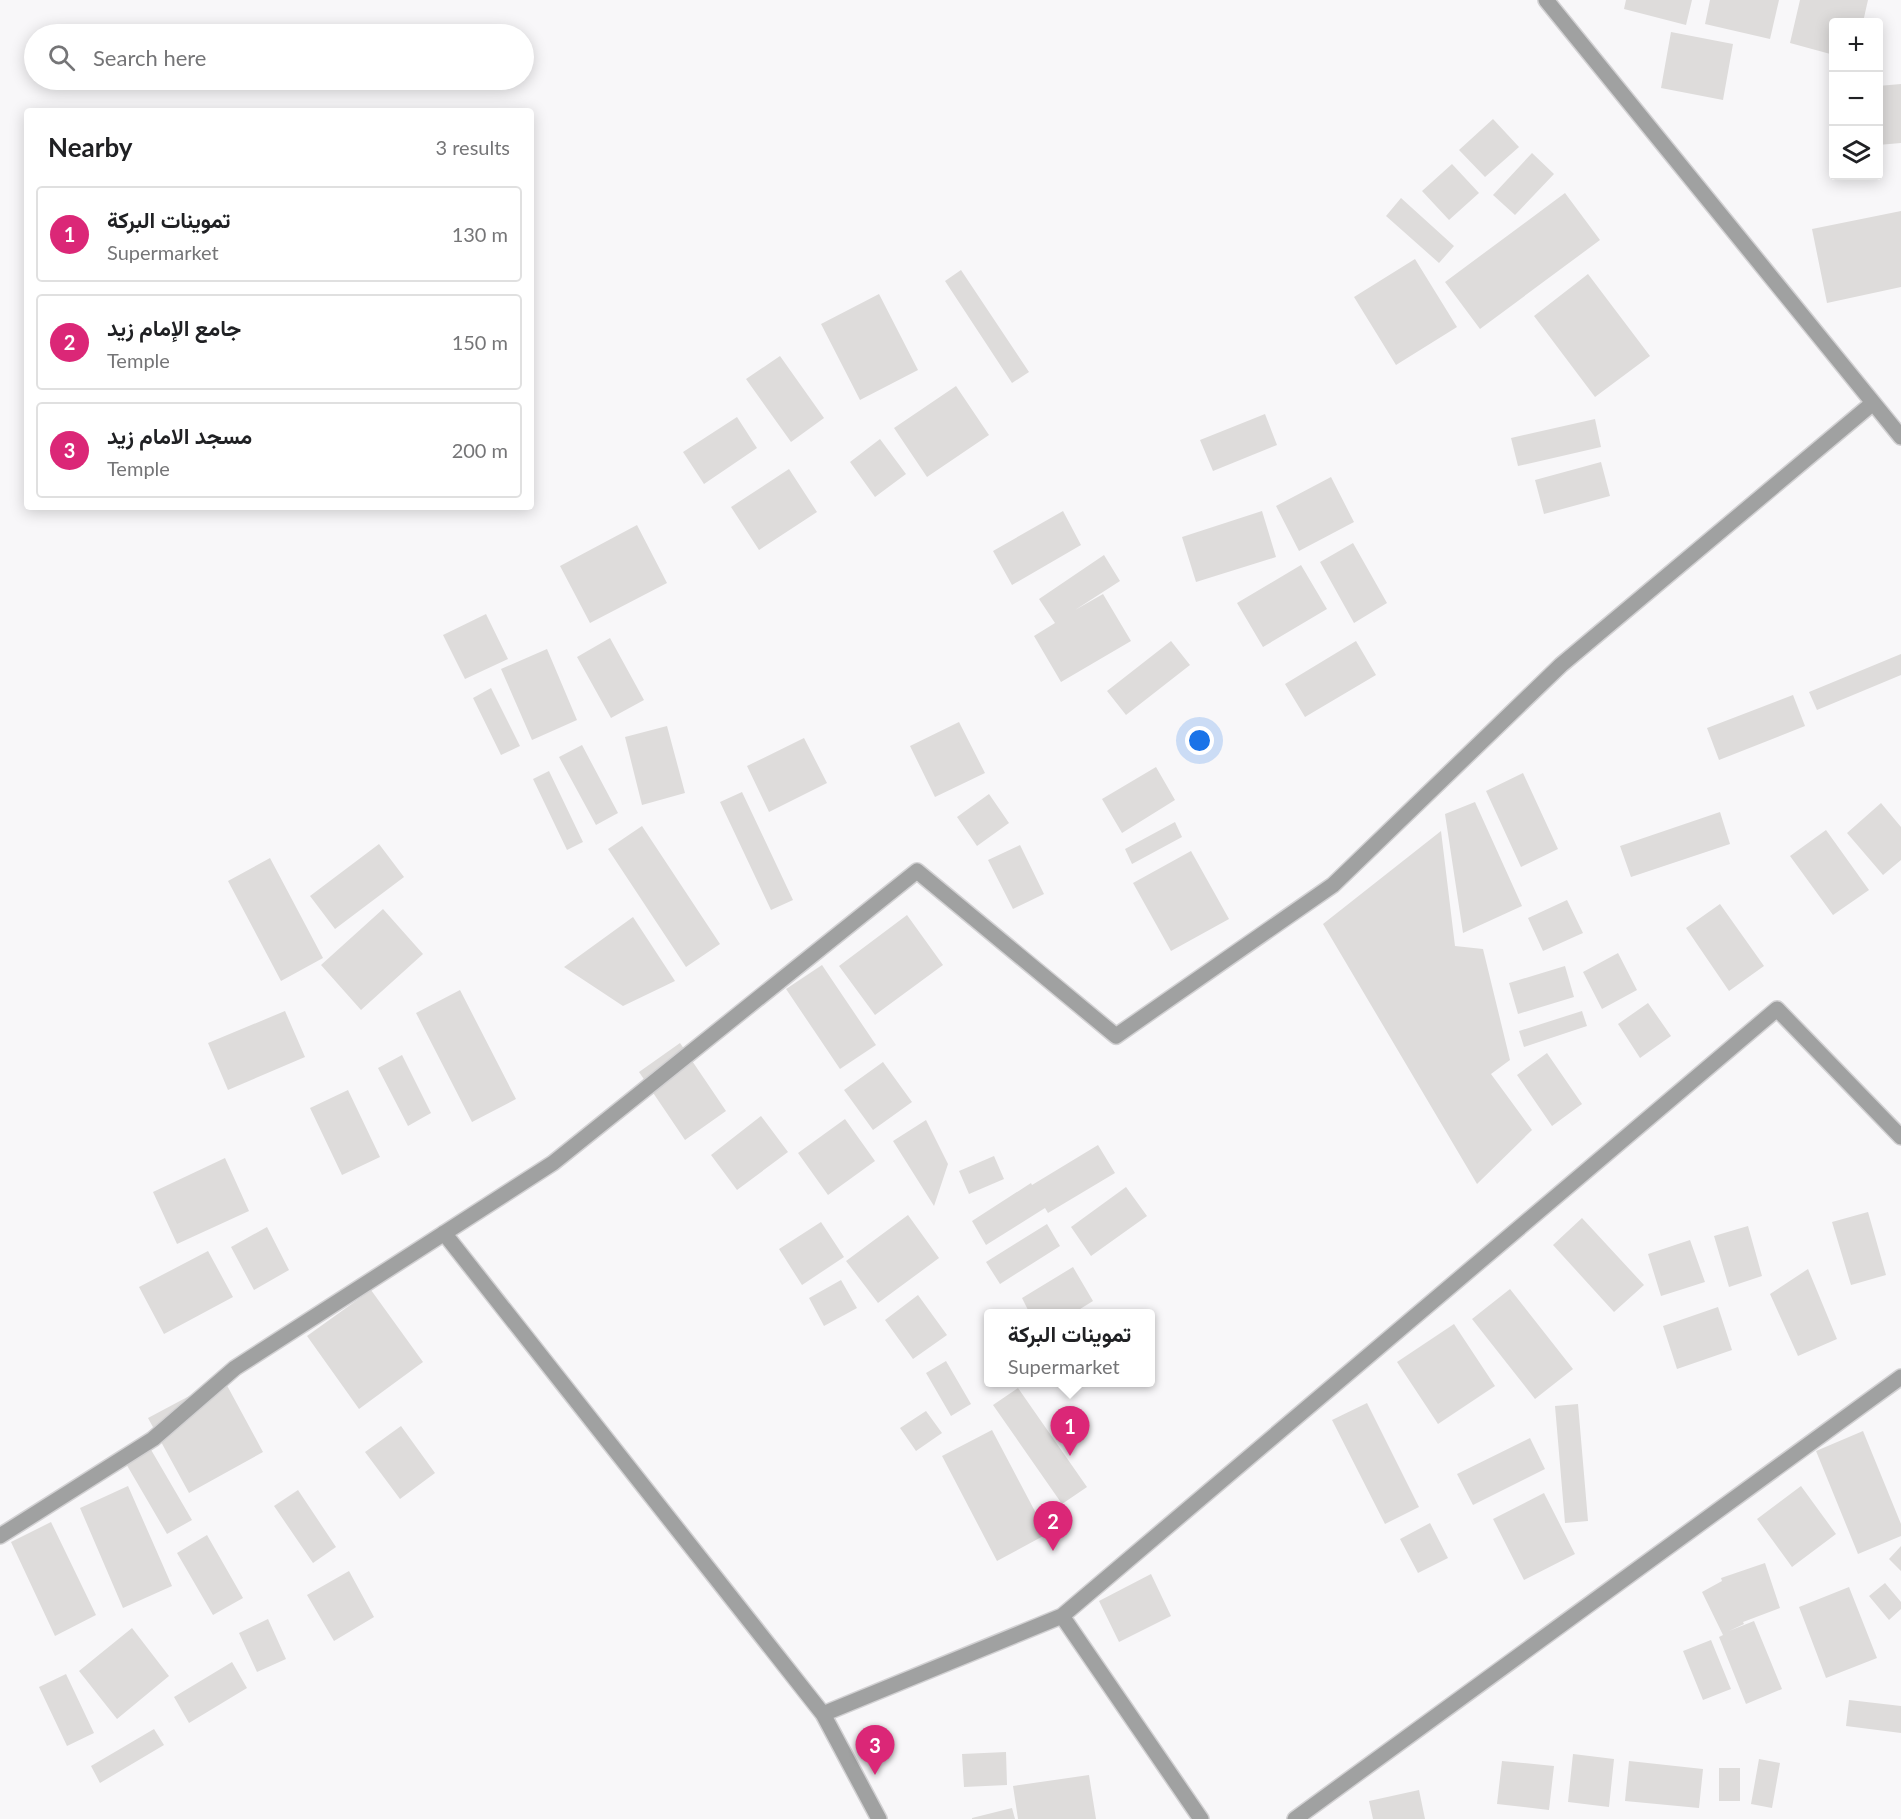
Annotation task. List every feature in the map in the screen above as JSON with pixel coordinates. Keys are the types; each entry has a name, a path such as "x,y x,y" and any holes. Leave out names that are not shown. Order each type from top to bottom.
{"street":[{"path":"1546,0 1901,437"},
{"path":"0,1536 153,1439 235,1368 553,1163 917,871 1116,1036 1333,885 1562,665 1873,403"},
{"path":"823,1714 1062,1616 1777,1009 1901,1137"},
{"path":"444,1233 823,1714 879,1819"},
{"path":"1295,1819 1901,1377"},
{"path":"1062,1616 1201,1819"}],"building":[{"path":"1626,0 1692,0 1686,25 1624,9"},
{"path":"1710,0 1779,0 1770,39 1705,24"},
{"path":"1800,0 1868,0 1864,18 1829,18 1829,54 1790,43"},
{"path":"1671,32 1733,44 1723,100 1661,88"},
{"path":"1901,84 1901,143 1883,145 1883,86"},
{"path":"1493,119 1519,147 1485,177 1459,150"},
{"path":"1532,153 1554,174 1515,215 1493,195"},
{"path":"1452,164 1479,193 1449,220 1422,191"},
{"path":"1565,193 1600,240 1480,329 1445,282"},
{"path":"1401,198 1454,246 1439,263 1386,216"},
{"path":"1901,211 1901,287 1827,303 1812,229"},
{"path":"1415,259 1457,327 1396,365 1354,297"},
{"path":"961,270 1029,372 1012,383 945,281"},
{"path":"1588,274 1650,356 1595,397 1534,316"},
{"path":"879,294 918,370 860,400 821,324"},
{"path":"780,356 824,418 791,442 746,379"},
{"path":"956,386 989,435 927,477 894,428"},
{"path":"1265,414 1277,445 1213,471 1200,440"},
{"path":"737,417 757,448 704,484 683,452"},
{"path":"1595,419 1601,447 1518,466 1511,438"},
{"path":"880,439 906,474 875,497 850,462"},
{"path":"1601,462 1610,496 1544,514 1535,480"},
{"path":"789,469 817,512 759,550 731,507"},
{"path":"1331,477 1354,522 1299,551 1276,506"},
{"path":"1063,511 1081,545 1012,585 993,551"},
{"path":"1262,511 1276,557 1196,582 1182,537"},
{"path":"637,525 667,583 590,623 560,566"},
{"path":"1353,543 1387,603 1354,623 1320,562"},
{"path":"1104,555 1120,581 1075,610 1103,594 1131,641 1061,682 1034,636 1055,623 1039,599"},
{"path":"1301,565 1327,609 1263,647 1237,603"},
{"path":"486,614 508,659 465,679 443,635"},
{"path":"610,638 644,700 611,718 577,657"},
{"path":"1171,641 1190,665 1126,715 1107,691"},
{"path":"1356,641 1376,675 1305,717 1285,684"},
{"path":"547,649 577,720 532,740 501,669"},
{"path":"1901,654 1901,675 1817,710 1809,692"},
{"path":"491,688 520,746 501,755 473,698"},
{"path":"1793,695 1805,726 1719,760 1707,728"},
{"path":"959,722 985,773 935,797 910,746"},
{"path":"667,726 685,793 642,805 625,737"},
{"path":"804,738 827,783 769,812 747,766"},
{"path":"582,745 618,813 596,825 559,757"},
{"path":"1156,767 1175,800 1122,833 1102,799"},
{"path":"549,771 583,842 567,850 533,779"},
{"path":"1523,773 1558,849 1521,867 1486,791"},
{"path":"742,792 793,900 771,910 720,802"},
{"path":"989,794 1009,823 977,846 957,817"},
{"path":"1475,802 1522,906 1463,933 1445,814"},
{"path":"1881,803 1901,827 1901,860 1883,875 1847,833"},
{"path":"1720,812 1730,844 1631,877 1620,846"},
{"path":"1175,822 1182,837 1132,864 1125,849"},
{"path":"642,826 720,944 686,967 608,849"},
{"path":"1826,830 1869,890 1833,915 1790,856"},
{"path":"1441,831 1455,946 1483,949 1510,1060 1491,1074 1532,1130 1477,1184 1323,924"},
{"path":"379,844 404,877 335,929 310,896"},
{"path":"1020,845 1044,894 1013,909 988,860"},
{"path":"1191,851 1229,919 1171,951 1133,883"},
{"path":"270,858 323,958 281,981 228,881"},
{"path":"1567,900 1583,933 1543,951 1528,918"},
{"path":"1720,904 1764,966 1729,991 1686,928"},
{"path":"383,909 423,954 361,1010 321,965"},
{"path":"907,915 943,965 875,1015 839,966"},
{"path":"633,917 675,981 623,1006 564,967"},
{"path":"1618,953 1637,990 1602,1009 1583,972"},
{"path":"822,965 876,1045 840,1069 786,989"},
{"path":"1565,966 1574,997 1518,1014 1509,983"},
{"path":"460,990 516,1099 472,1122 416,1013"},
{"path":"1648,1003 1671,1036 1640,1058 1618,1024"},
{"path":"285,1011 305,1057 228,1090 208,1043"},
{"path":"1582,1011 1587,1026 1524,1047 1519,1031"},
{"path":"680,1043 726,1111 685,1140 639,1072"},
{"path":"1547,1053 1582,1104 1552,1126 1517,1075"},
{"path":"402,1055 431,1113 408,1126 378,1068"},
{"path":"883,1062 912,1102 873,1130 844,1090"},
{"path":"348,1090 380,1157 342,1175 310,1108"},
{"path":"761,1116 788,1152 737,1190 711,1155"},
{"path":"845,1119 875,1161 828,1195 798,1153"},
{"path":"926,1120 948,1164 934,1206 893,1141"},
{"path":"1098,1145 1115,1173 1048,1213 1045,1208 986,1245 972,1221 1031,1183 1032,1185"},
{"path":"994,1156 1004,1179 969,1194 959,1171"},
{"path":"225,1158 249,1211 177,1244 153,1192"},
{"path":"1126,1187 1147,1216 1091,1256 1071,1227"},
{"path":"1868,1212 1886,1275 1851,1285 1832,1222"},
{"path":"908,1215 939,1258 878,1303 846,1261"},
{"path":"1582,1218 1644,1285 1614,1312 1553,1245"},
{"path":"821,1222 844,1257 802,1285 779,1249"},
{"path":"1047,1224 1060,1246 1000,1284 986,1262"},
{"path":"1748,1226 1762,1276 1729,1287 1714,1236"},
{"path":"267,1227 289,1270 254,1290 231,1247"},
{"path":"1690,1240 1705,1282 1661,1296 1648,1254"},
{"path":"208,1251 233,1297 164,1334 139,1287"},
{"path":"1073,1267 1093,1301 1080,1309 1028,1309 1022,1298"},
{"path":"1808,1269 1837,1339 1798,1356 1770,1294"},
{"path":"841,1280 857,1308 824,1326 809,1298"},
{"path":"1510,1289 1573,1369 1535,1399 1472,1319"},
{"path":"371,1290 423,1362 359,1409 307,1336"},
{"path":"918,1295 947,1335 913,1359 885,1320"},
{"path":"1718,1307 1732,1350 1677,1369 1663,1326"},
{"path":"1454,1324 1495,1386 1438,1424 1397,1362"},
{"path":"946,1361 971,1404 951,1416 926,1373"},
{"path":"223,1378 263,1452 189,1493 148,1418"},
{"path":"1018,1388 1087,1487 1062,1504 993,1405"},
{"path":"1367,1403 1419,1507 1385,1524 1332,1420"},
{"path":"1578,1404 1588,1521 1565,1523 1555,1406"},
{"path":"926,1411 942,1433 916,1451 900,1428"},
{"path":"401,1426 435,1473 400,1499 365,1452"},
{"path":"992,1430 1047,1534 997,1561 942,1456"},
{"path":"1863,1431 1901,1524 1901,1536 1858,1554 1816,1451"},
{"path":"1530,1438 1545,1469 1473,1505 1457,1474"},
{"path":"150,1448 192,1520 167,1534 125,1462"},
{"path":"128,1486 172,1586 123,1608 80,1508"},
{"path":"1801,1486 1836,1534 1792,1567 1757,1519"},
{"path":"298,1490 336,1547 313,1563 274,1506"},
{"path":"1544,1493 1575,1554 1524,1580 1493,1519"},
{"path":"51,1522 96,1615 55,1636 11,1542"},
{"path":"1430,1523 1448,1558 1418,1573 1400,1539"},
{"path":"207,1535 243,1598 213,1615 177,1553"},
{"path":"1901,1546 1901,1571 1889,1559"},
{"path":"1765,1563 1780,1608 1743,1622 1744,1624 1729,1631 1754,1621 1782,1689 1746,1704 1719,1637 1723,1635 1702,1592 1722,1581 1721,1578"},
{"path":"349,1571 374,1617 334,1641 307,1595"},
{"path":"1151,1574 1171,1616 1119,1642 1099,1601"},
{"path":"1885,1583 1901,1602 1901,1609 1889,1620 1869,1596"},
{"path":"1849,1587 1877,1658 1826,1678 1799,1607"},
{"path":"268,1619 286,1659 257,1672 239,1633"},
{"path":"132,1628 169,1676 117,1719 79,1671"},
{"path":"1711,1640 1731,1689 1703,1700 1683,1651"},
{"path":"232,1662 247,1688 189,1723 174,1697"},
{"path":"66,1674 94,1733 67,1746 39,1687"},
{"path":"1849,1700 1901,1706 1901,1733 1846,1726"},
{"path":"154,1729 164,1745 100,1783 91,1766"},
{"path":"1006,1752 1007,1785 964,1787 962,1754"},
{"path":"1573,1754 1614,1759 1609,1807 1568,1802"},
{"path":"1759,1759 1780,1763 1772,1808 1751,1804"},
{"path":"1502,1761 1554,1766 1549,1810 1497,1804"},
{"path":"1629,1761 1703,1769 1699,1808 1625,1801"},
{"path":"1719,1768 1740,1768 1740,1801 1719,1801"},
{"path":"1089,1775 1096,1819 1018,1819 1013,1786"},
{"path":"1419,1790 1425,1819 1373,1819 1369,1801"},
{"path":"1012,1808 1015,1819 972,1819 972,1818"}],"place":[{"name":"تموينات البركة","path":"1070,1456"},
{"name":"جامع الإمام زيد","path":"1053,1551"},
{"name":"مسجد الامام زيد","path":"875,1775"}]}
